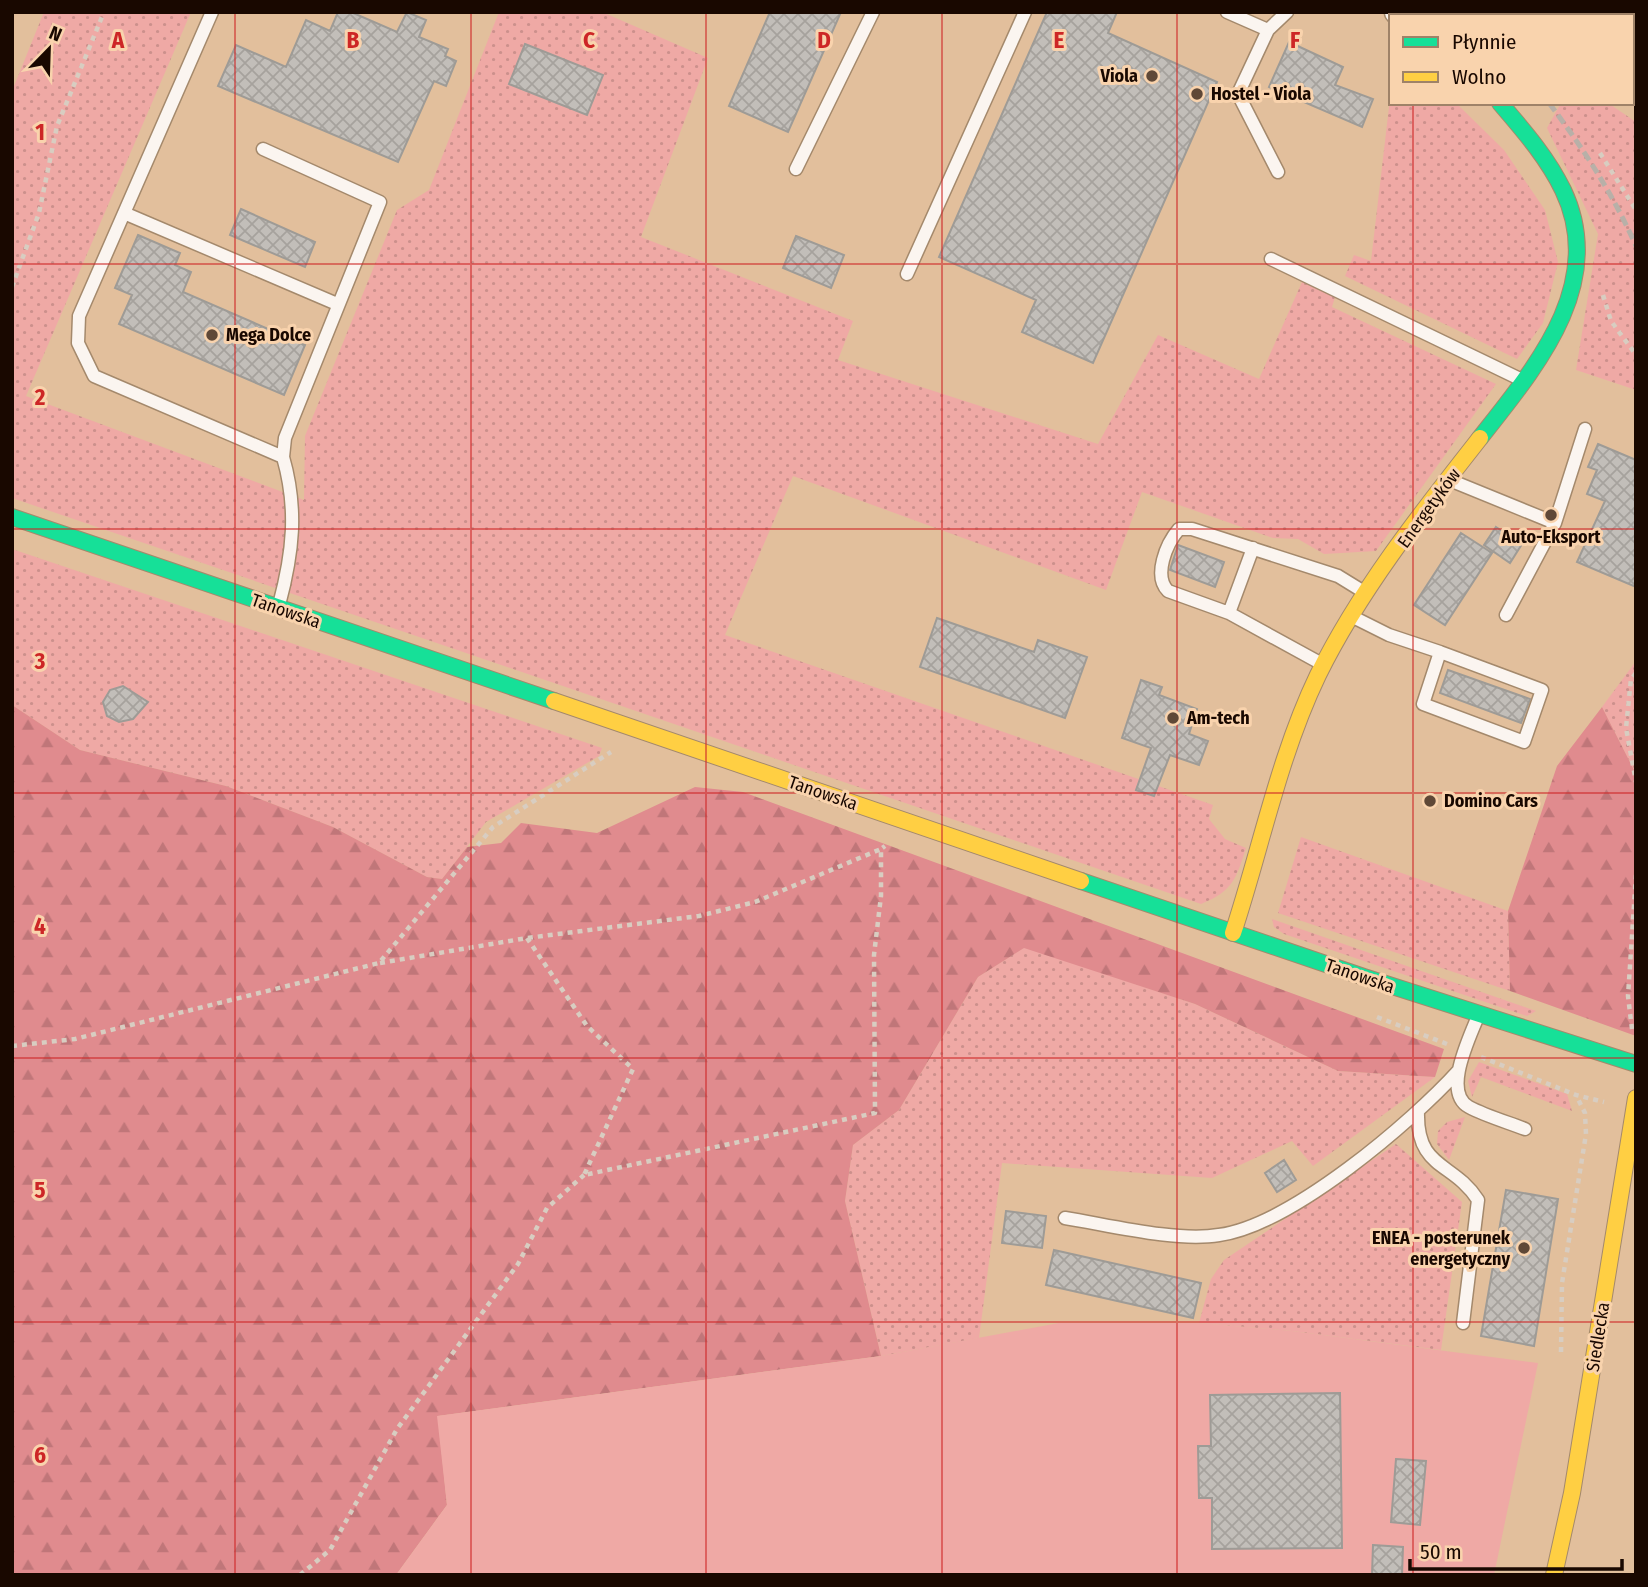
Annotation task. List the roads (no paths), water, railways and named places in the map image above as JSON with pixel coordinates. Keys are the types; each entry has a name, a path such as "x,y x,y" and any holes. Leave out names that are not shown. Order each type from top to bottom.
{"main road":[{"name":"Energetyków","path":"1233,933 1287,755 1323,665 1367,594 1522,381 1555,332 1566,308 1574,282 1577,255 1568,200 1543,153 1502,105"},
{"name":"Tanowska","path":"12,517 1233,933 1478,1015 1636,1064"},
{"name":"Siedlecka","path":"1555,1575 1574,1482 1636,1098"}],"lane":[{"path":"212,12 79,316 78,343 94,376 284,457"},
{"path":"796,169 873,12"},
{"path":"907,274 1025,12"},
{"path":"1227,12 1268,30"},
{"path":"1278,172 1238,93 1268,30 1287,12"},
{"path":"263,149 380,202 285,438 284,457 291,485 295,522 292,551 278,609"},
{"path":"124,213 337,304"},
{"path":"1271,259 1522,381"},
{"path":"1506,615 1555,523 1585,429"},
{"path":"1449,480 1555,523"},
{"path":"1323,665 1229,613 1168,591 1161,584 1159,574 1172,536 1179,529 1192,529 1338,576 1367,594"},
{"path":"1229,613 1252,548"},
{"path":"1352,616 1389,635 1440,652 1542,690 1524,742 1423,704 1440,652"},
{"path":"1478,1015 1460,1070 1458,1094 1466,1106 1525,1129"},
{"path":"1065,1218 1196,1237 1221,1235 1250,1226 1302,1199 1418,1111 1460,1070"},
{"path":"1418,1111 1417,1133 1428,1155 1478,1200 1463,1324"}],"railway":[{"path":"1550,105 1597,172 1636,246"}],"place":[{"name":"Viola","path":"1152,76"},
{"name":"Hostel - Viola","path":"1197,94"},
{"name":"Mega Dolce","path":"212,335"},
{"name":"Auto-Eksport","path":"1551,515"},
{"name":"Am-tech","path":"1173,718"},
{"name":"Domino Cars","path":"1430,801"},
{"name":"ENEA - posterunek energetyczny","path":"1524,1248"}]}
